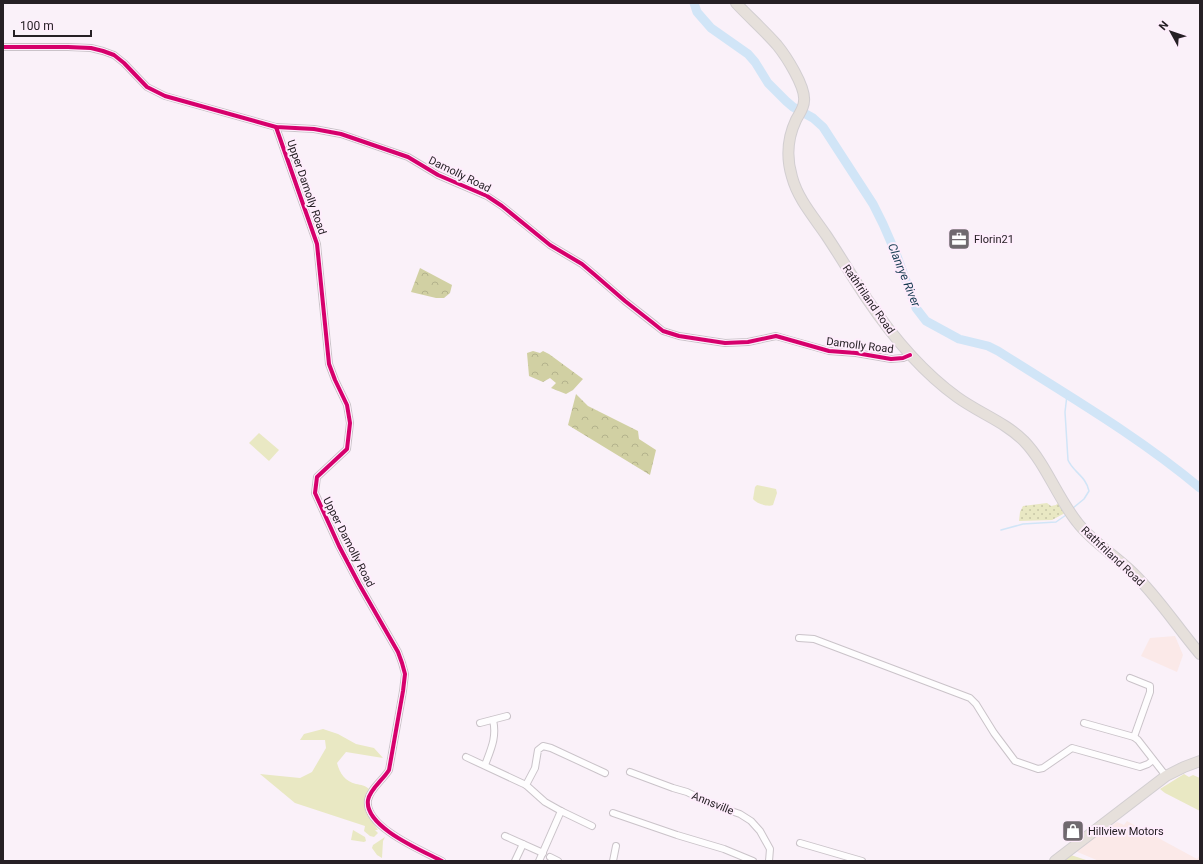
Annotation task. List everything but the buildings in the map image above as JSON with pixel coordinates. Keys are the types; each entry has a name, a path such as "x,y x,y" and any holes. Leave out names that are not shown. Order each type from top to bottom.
{"main road":[{"name":"Rathfriland Road","path":"736,3 778,46 797,76 803,92 804,104 795,121 789,139 788,152 789,165 797,194 828,238 867,300 910,355 930,375 960,399 1015,432 1032,450 1076,522 1133,573 1200,654"},
{"path":"1055,861 1166,776 1200,761"}],"street":[{"name":"Damolly Road","path":"3,47 25,46 91,48 103,51 114,55 124,63 147,87 165,96 276,127 314,129 341,134 408,158 438,175 486,196 502,206 550,245 582,264 653,324 669,333 690,338 726,342 748,342 776,336 829,351 856,353 892,359 903,358 910,355"},
{"name":"Upper Damolly Road","path":"276,127 317,244 329,364 347,405 350,423 347,449 317,477 315,493 339,546 398,652 404,674 403,691 389,770 384,778 375,786 368,800 370,812 386,831 442,861"},
{"path":"799,638 814,639 970,698 976,704 994,733 1015,761 1038,769 1044,768 1072,748 1140,767 1153,760"},
{"path":"1130,678 1150,686 1150,692 1134,737"},
{"path":"480,723 507,716"},
{"path":"485,765 494,739 495,730 493,720"},
{"path":"1084,723 1134,737 1166,776"},
{"path":"526,785 535,768 538,750 543,746 551,748 605,773"},
{"path":"466,757 526,785 545,802 561,812 592,826"},
{"name":"Annsville","path":"633,782 633,773 687,792 711,804 740,814 751,821 760,831 770,849 768,861"},
{"path":"539,861 561,812"},
{"path":"613,813 724,849 753,861"},
{"path":"505,836 543,853"},
{"path":"800,843 862,861"},
{"path":"515,861 523,844"},
{"path":"613,861 616,846"},
{"path":"550,857 558,861"}],"shaded area":[{"path":"1175,636 1183,655 1177,672 1141,656 1150,638"},
{"path":"1127,821 1197,859 1200,855 1200,861 1099,861 1075,851 1117,822 1124,825"}],"green space":[{"path":"420,268 452,285 450,293 444,298 436,298 411,292"},
{"path":"533,351 540,353 543,351 549,354 583,379 573,390 566,394 551,388 556,383 550,378 543,382 529,376 527,353"},
{"path":"576,394 588,406 638,431 639,439 656,450 650,475 568,425"},
{"path":"259,433 279,450 269,461 249,443"},
{"path":"757,485 776,489 777,493 773,505 763,505 753,499 755,487"},
{"path":"1047,503 1051,506 1058,503 1065,513 1052,520 1019,521 1020,512 1023,506"},
{"path":"323,729 338,734 356,744 374,748 383,758 346,752 337,763 341,774 346,779 352,783 369,789 366,803 367,813 378,830 375,830 378,833 374,837 370,836 364,831 365,826 295,803 260,774 300,778 312,772 326,748 325,740 300,740 304,734"},
{"path":"1184,774 1189,777 1193,775 1200,778 1200,811 1160,789"},
{"path":"353,830 365,837 366,841 351,840"},
{"path":"385,837 383,841 382,858 377,855 372,848 373,845"},
{"path":"1071,855 1089,861 1063,861"}],"waterway":[{"name":"Clanrye River","path":"694,3 697,12 711,28 748,54 755,62 768,83 786,101 793,107 813,118 823,127 873,204 897,256 916,308 926,321 959,339 988,346 998,351 1127,433 1200,488"},
{"path":"1067,395 1065,412 1068,460 1085,482 1089,491 1084,499 1073,508"},
{"path":"1001,530 1023,524 1056,522 1066,515"}],"cycle path":[{"path":"3,47 68,47 91,48 103,51 114,55 124,63 147,87 165,96 276,127 314,129 341,134 408,157 438,175 487,196 502,206 550,245 582,264 663,331 679,336 725,343 748,342 776,336 829,351 856,353 891,359 903,358 910,355"},
{"path":"276,127 317,244 329,364 347,405 350,423 347,449 317,477 315,493 339,546 398,652 405,674 389,770 369,796 369,810 375,820 396,837 442,861"}],"place":[{"name":"Florin21","path":"959,239"},
{"name":"Hillview Motors","path":"1073,831"}]}
